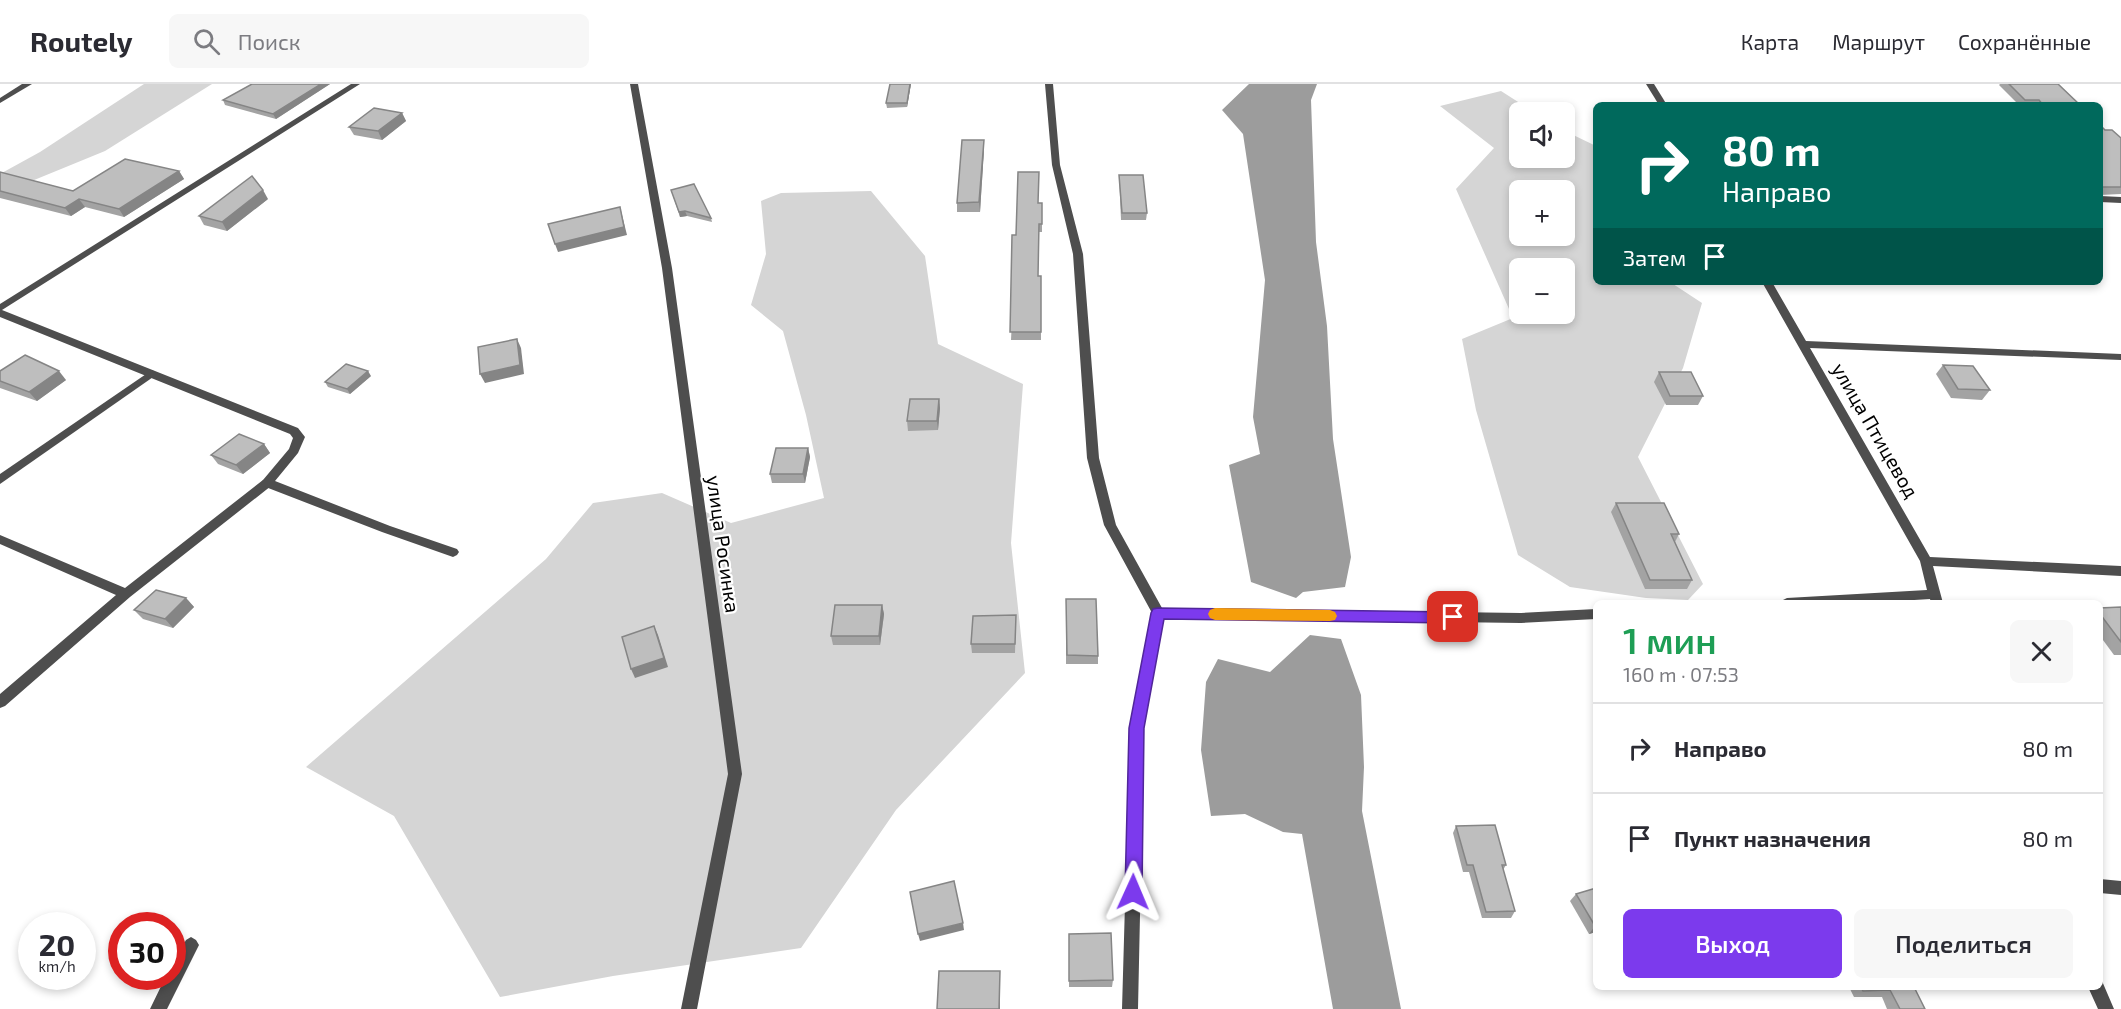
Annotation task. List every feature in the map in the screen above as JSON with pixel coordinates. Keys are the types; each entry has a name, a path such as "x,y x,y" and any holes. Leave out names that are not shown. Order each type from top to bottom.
{"street":[{"path":"0,101 28,84"},
{"path":"0,308 356,84"},
{"name":"улица Росинка","path":"634,84 667,268 735,774 689,1009"},
{"path":"1049,84 1056,165 1078,254 1094,458 1110,525 1158,613 1137,728 1130,1009"},
{"path":"1650,84 1661,102"},
{"path":"2103,199 2121,200"},
{"name":"улица Птицевод","path":"1769,285 1926,561 1936,599"},
{"path":"0,313 294,431 299,437 294,450 267,483 126,594 0,702"},
{"path":"1803,344 2121,357"},
{"path":"0,480 152,373"},
{"path":"267,483 453,552"},
{"path":"0,539 126,594"},
{"path":"1926,561 2121,571"},
{"path":"1899,600 1936,599"},
{"path":"1158,613 1521,618 1593,614"},
{"path":"2103,886 2121,888"},
{"path":"158,1009 191,945"},
{"path":"2097,990 2106,1009"}],"shaded area":[{"path":"144,84 212,84 105,151 0,194 0,174 40,152"},
{"path":"1249,84 1317,84 1311,100 1316,242 1327,326 1333,439 1351,557 1345,587 1303,592 1296,598 1251,582 1229,465 1260,454 1253,417 1265,280 1243,134 1222,110"},
{"path":"1501,91 1518,102 1509,102 1509,168 1575,168 1575,136 1593,145 1593,285 1675,285 1702,303 1683,368 1638,457 1703,584 1688,600 1646,598 1570,587 1518,555 1476,410 1462,339 1509,320 1509,324 1575,324 1575,258 1509,258 1509,309 1456,189 1494,148 1440,106"},
{"path":"871,191 925,256 938,344 1023,384 1011,543 1025,673 896,810 801,948 613,976 500,997 394,816 306,767 546,559 593,503 662,493 731,523 824,498 806,415 783,331 751,305 766,254 761,201 781,193"},
{"path":"1310,635 1341,639 1361,695 1364,767 1362,811 1401,1009 1333,1009 1302,834 1283,832 1245,814 1211,816 1201,750 1206,682 1218,659 1270,672"}],"building":[{"path":"252,84 321,84 273,114 223,100"},
{"path":"890,84 910,84 907,103 886,103"},
{"path":"2009,84 2058,84 2077,102 2041,102 2025,100"},
{"path":"374,108 402,113 378,131 349,127"},
{"path":"2103,128 2112,130 2121,138 2121,187 2103,187"},
{"path":"962,140 984,140 979,202 957,203"},
{"path":"125,159 179,171 119,209 79,199 65,208 0,191 0,172 73,191"},
{"path":"1018,172 1039,172 1038,203 1042,203 1042,224 1039,224 1038,276 1041,276 1041,332 1010,332 1012,235 1016,235"},
{"path":"1119,175 1143,175 1147,213 1122,213"},
{"path":"252,176 263,190 222,222 199,216"},
{"path":"694,184 711,218 685,211 679,212 671,190"},
{"path":"620,207 624,227 555,244 548,224"},
{"path":"517,339 520,365 480,374 478,347"},
{"path":"25,355 59,371 29,392 0,381 0,371"},
{"path":"346,364 368,371 347,389 325,382"},
{"path":"1943,365 1973,366 1990,390 1958,389"},
{"path":"1659,372 1691,372 1703,396 1670,396"},
{"path":"910,399 939,399 937,421 907,421"},
{"path":"239,434 264,444 236,465 211,455"},
{"path":"776,448 808,448 803,474 770,474"},
{"path":"1616,503 1664,503 1679,534 1671,534 1692,580 1650,580"},
{"path":"156,590 186,598 165,619 134,610"},
{"path":"1066,599 1096,599 1098,656 1067,655"},
{"path":"835,605 882,605 879,636 831,636"},
{"path":"2121,607 2121,642 2103,618 2103,608"},
{"path":"1016,615 1015,644 971,644 973,616"},
{"path":"654,626 664,658 631,669 622,637"},
{"path":"1495,825 1506,865 1502,865 1515,911 1486,912 1473,865 1467,865 1456,826"},
{"path":"954,881 963,923 918,934 910,892"},
{"path":"1593,889 1593,923 1576,894"},
{"path":"1111,933 1113,980 1069,981 1069,934"},
{"path":"939,971 1000,971 999,1009 937,1009"},
{"path":"1890,990 1916,990 1925,1009 1900,1009"}],"slow traffic":[{"path":"1215,614 1330,616"}],"route":[{"path":"1133,892 1137,728 1158,613 1453,617"}]}
